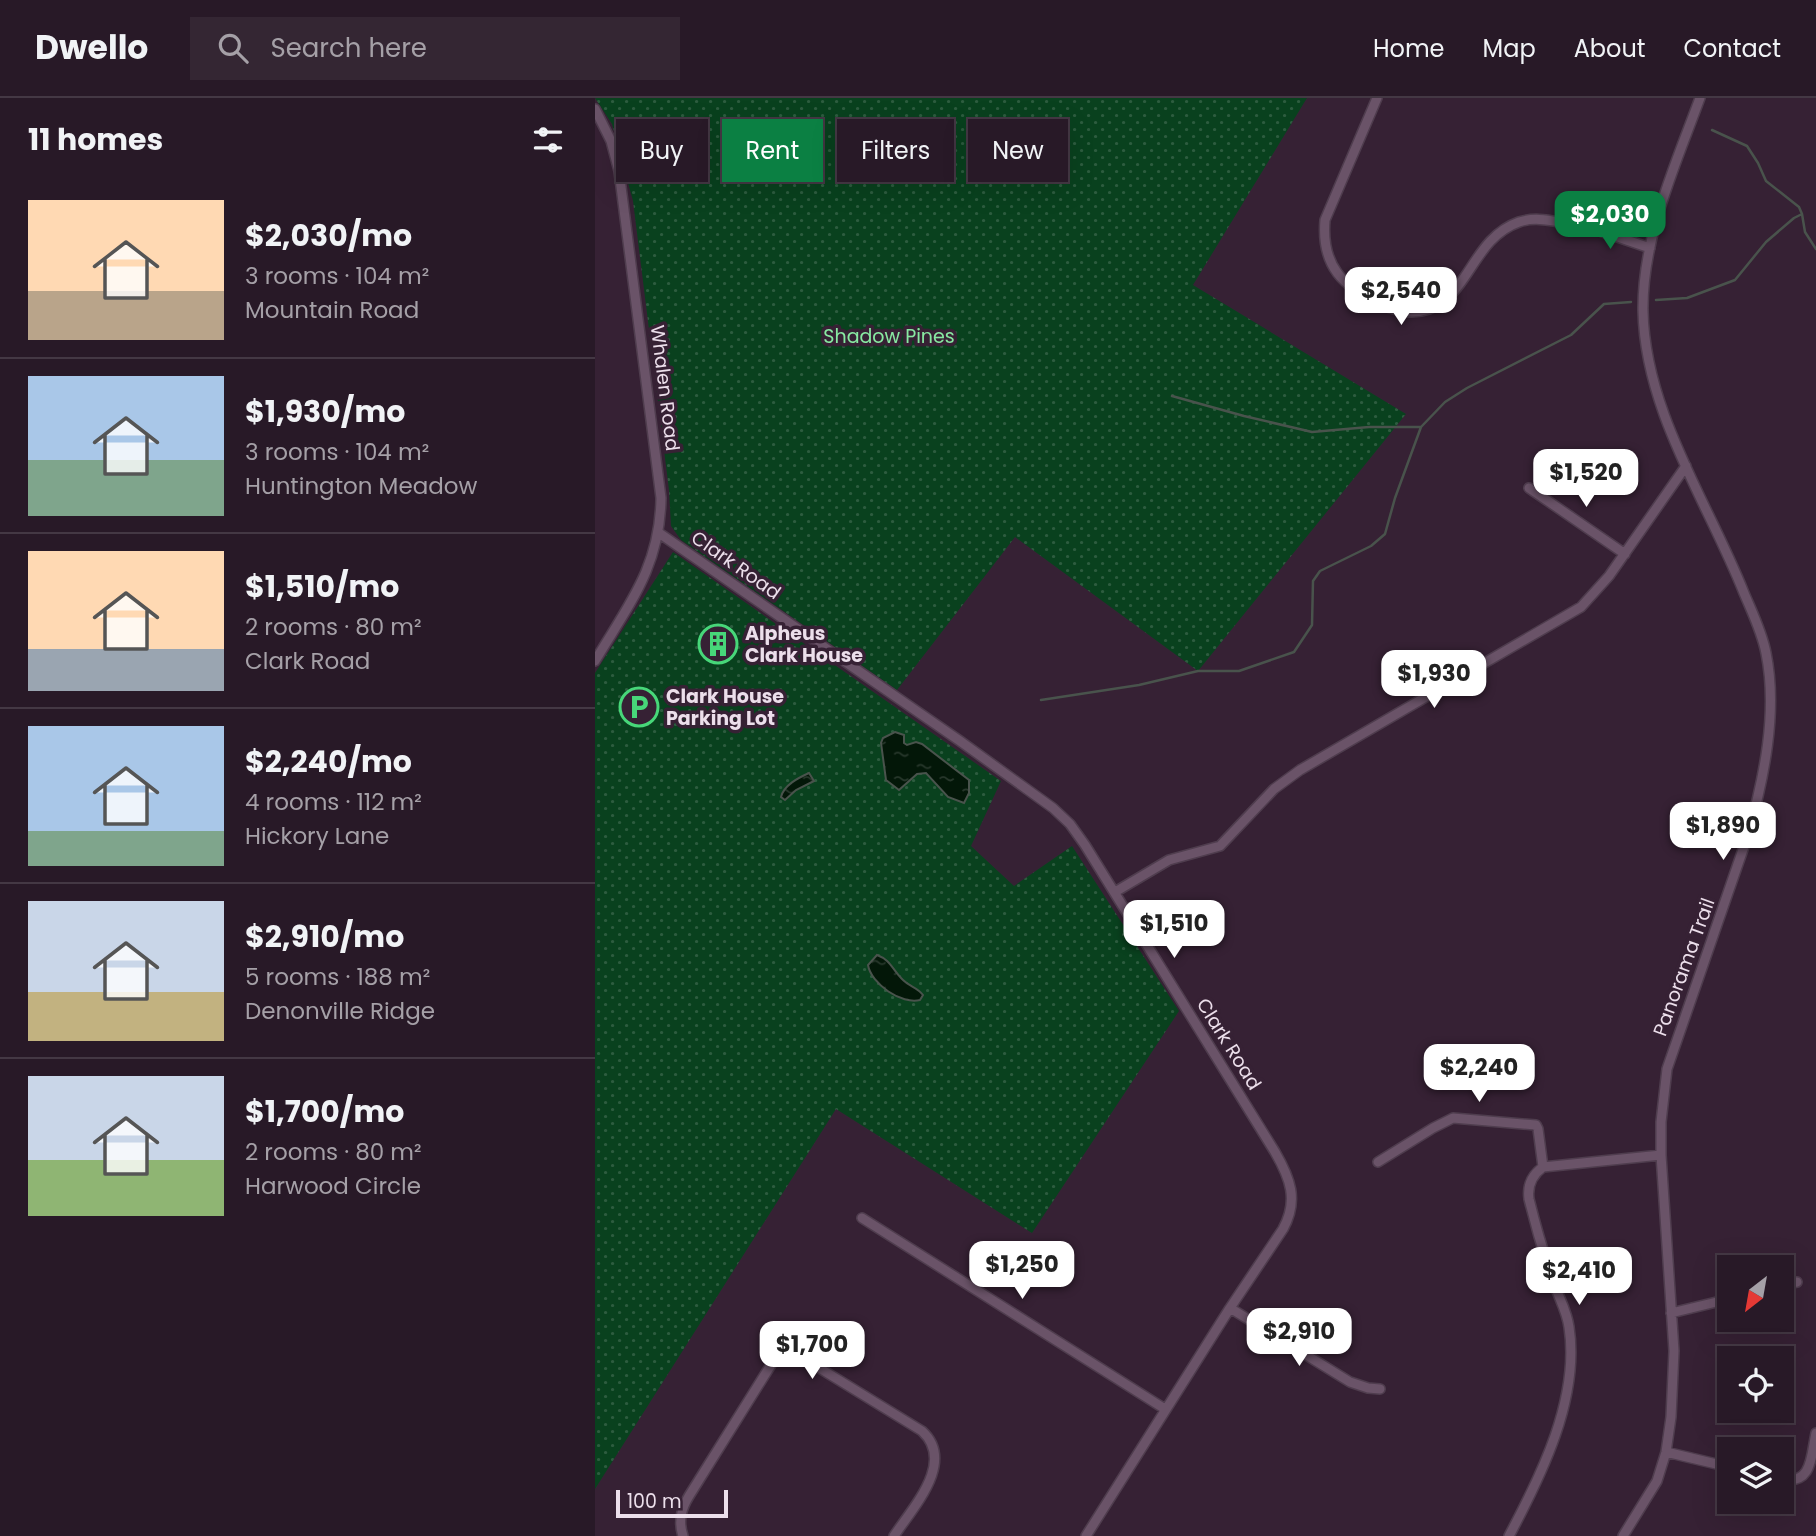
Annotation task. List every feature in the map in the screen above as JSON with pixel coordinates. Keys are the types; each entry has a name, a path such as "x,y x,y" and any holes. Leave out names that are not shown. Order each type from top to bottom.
{"street":[{"path":"1377,98 1325,220 1327,247 1338,275 1352,289 1399,311 1428,310 1449,297 1486,244 1504,229 1538,218 1579,225 1650,248"},
{"name":"Panorama Trail","path":"1623,1536 1652,1490 1666,1452 1675,1375 1661,1155 1662,1108 1667,1069 1748,835 1758,796 1769,717 1769,671 1761,634 1733,564 1686,466 1657,390 1647,347 1643,303 1650,248 1700,98"},
{"name":"Whalen Road","path":"595,109 611,141 619,171 661,498 659,533 643,583 595,661"},
{"path":"1579,225 1656,224"},
{"path":"1115,892 1159,865 1220,846 1274,789 1300,770 1581,607 1625,554 1686,466"},
{"path":"1529,488 1625,554"},
{"name":"Clark Road","path":"659,533 1053,808 1077,833 1115,892 1275,1152 1292,1188 1289,1219 1086,1536"},
{"path":"1378,1163 1433,1128 1458,1117 1536,1125 1543,1167"},
{"path":"1509,1536 1546,1461 1561,1413 1570,1363 1571,1343 1567,1318 1529,1199 1528,1191 1532,1178 1543,1167 1661,1155"},
{"path":"862,1218 1165,1409"},
{"path":"1671,1314 1717,1302"},
{"path":"1230,1308 1350,1382 1380,1389"},
{"path":"683,1536 681,1513 689,1496 775,1360 789,1352 798,1354 922,1432 932,1443 936,1458 933,1473 894,1536"},
{"path":"1794,1480 1803,1477 1809,1468 1816,1433"},
{"path":"1666,1452 1717,1463"}],"green space":[{"name":"Shadow Pines","path":"595,98 1307,98 1193,285 1406,414 1198,671 1015,537 897,690 681,540 671,526 669,490 633,201 628,182 708,182 708,119 616,119 616,139 612,124"},
{"path":"673,552 1001,781 971,846 1014,886 1072,846 1179,1011 1032,1233 836,1109 595,1489 595,673"}],"water":[{"path":"895,732 904,735 904,743 907,745 916,742 922,744 969,780 969,793 964,803 948,797 926,773 917,774 899,790 886,780 881,743 883,738"},
{"path":"809,773 814,781 796,790 785,800 781,797 788,785"},
{"path":"877,955 921,992 923,995 920,1000 913,1001 896,996 881,986 868,965"}],"waterway":[{"path":"1712,130 1747,146 1766,181 1799,207 1805,232 1816,249"},
{"path":"1656,300 1687,298 1735,280 1766,242 1802,214"},
{"path":"1041,700 1139,685 1198,671 1239,671 1294,652 1312,625 1313,581 1320,571 1371,546 1385,534 1421,427 1445,402 1571,335 1604,304 1631,302"},
{"path":"1172,396 1312,432 1369,427 1420,427"}],"place":[{"name":"Alpheus Clark House","path":"718,644"},
{"name":"Clark House Parking Lot","path":"639,707"}]}
